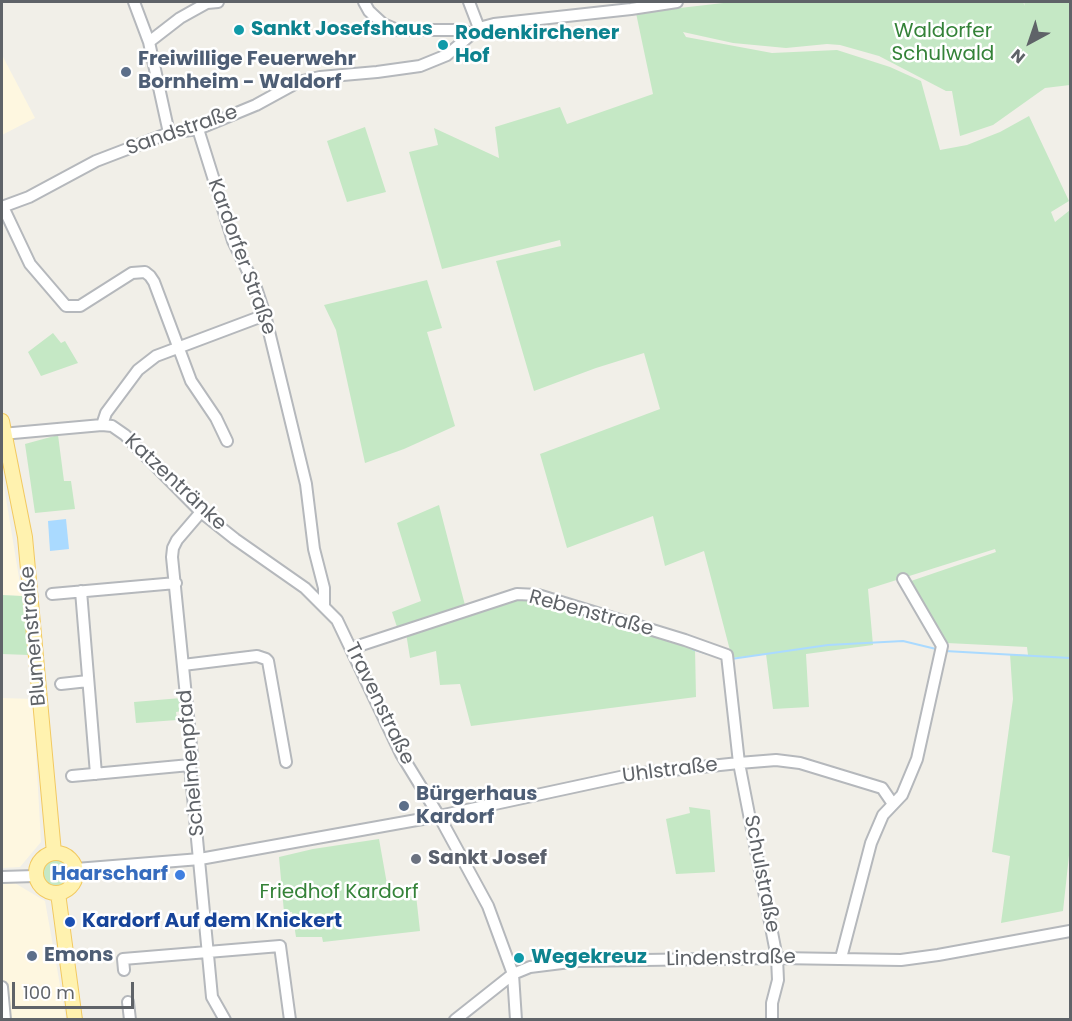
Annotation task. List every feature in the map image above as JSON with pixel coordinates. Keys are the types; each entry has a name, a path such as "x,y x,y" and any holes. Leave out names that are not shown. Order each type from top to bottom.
{"main road":[{"name":"Blumenstraße","path":"2,430 25,537 54,853"},
{"path":"47,854 67,856 76,868 76,877 72,885 58,893 42,888 35,876 39,861 47,854"},
{"path":"58,893 75,1020"}],"street":[{"path":"134,2 149,42 169,133"},
{"path":"149,42 180,18 211,2"},
{"path":"364,2 369,12 383,24 397,30 475,31 494,24 677,2"},
{"path":"469,2 475,31"},
{"name":"Sandstraße","path":"2,207 29,197 96,161 169,133 198,129 256,105 298,82 320,77 420,66 447,55 475,31"},
{"name":"Kardorfer Straße","path":"198,129 233,241 256,288 265,315 307,490 314,549 324,588 324,605"},
{"path":"2,207 30,264 66,306 76,308 132,273 145,272 154,282 191,381 216,418 226,441"},
{"path":"102,425 106,413 138,370 156,356 265,315"},
{"name":"Katzentränke","path":"2,430 112,426 125,435 201,512 305,588 324,605"},
{"name":"Schelmenpfad","path":"201,512 173,548 192,756 190,765 212,997 225,1020"},
{"path":"841,958 871,843 883,815 902,795 917,759 942,646 903,579"},
{"path":"52,594 176,583"},
{"path":"81,591 96,774"},
{"name":"Rebenstraße","path":"352,648 517,594 538,595 685,640 727,658"},
{"name":"Travenstraße","path":"324,605 338,620 401,754 439,816 488,906 513,974 516,1020"},
{"path":"183,665 258,656 266,659 286,762"},
{"name":"Schulstraße","path":"727,658 739,763 777,958 778,980 772,1003 772,1020"},
{"path":"61,684 88,681"},
{"name":"Uhlstraße","path":"76,868 200,859 439,816 634,774 776,760 800,763 882,788 893,804"},
{"path":"72,776 190,765"},
{"path":"2,877 35,876"},
{"name":"Lindenstraße","path":"455,1020 513,974 531,967 578,961 777,958 901,960 1071,931"},
{"path":"124,970 123,959 280,946 290,1020"},
{"path":"2,987 5,1020"},
{"path":"128,1002 129,1020"}],"shaded area":[{"path":"2,55 35,118 2,135"},
{"path":"2,474 22,596 2,595"},
{"path":"2,698 33,699 41,842 20,867 2,868"},
{"path":"2,882 13,882 45,901 66,1019 2,1019"}],"green space":[{"name":"Waldorfer Schulwald","path":"732,2 1023,2 1025,6 1024,2 1070,2 1070,85 1045,88 993,125 960,136 952,91 946,91 879,56 840,45 786,48 733,43 683,32 686,37 772,53 837,50 890,67 921,81 940,150 967,145 1000,132 1029,116 1069,201 1051,212 1055,222 1070,210 1070,846 1063,911 1001,923 1010,856 992,852 1013,699 1010,654 1028,655 1027,647 947,643 908,582 996,552 995,549 868,589 873,645 806,654 809,707 773,709 766,654 732,658 704,551 665,566 653,516 567,548 540,454 660,409 644,353 534,391 496,261 561,246 560,240 442,269 409,152 438,145 434,128 499,158 495,127 560,107 567,124 653,94 636,13"},
{"path":"365,127 386,192 347,202 327,141"},
{"path":"427,280 442,328 427,332 455,426 404,449 365,463 336,330 324,305"},
{"path":"53,333 61,343 65,341 78,363 41,376 28,352"},
{"path":"58,435 64,481 71,481 75,509 35,513 25,444"},
{"path":"439,505 466,609 518,598 536,598 695,648 696,697 471,726 460,684 440,685 436,651 410,658 406,633 397,627 392,612 421,601 397,523"},
{"path":"2,595 22,596 29,655 2,654"},
{"path":"181,698 182,711 176,712 177,720 136,723 134,702"},
{"path":"689,807 710,810 715,872 676,874 666,819 690,813"},
{"name":"Friedhof Kardorf","path":"379,839 390,901 416,895 420,931 323,942 322,937 296,937 292,912 284,912 279,857 313,849"},
{"path":"56,857 67,861 71,872 67,883 56,887 45,883 41,872 45,861"}],"water":[{"path":"66,519 69,549 50,551 48,521"}],"waterway":[{"path":"731,659 828,645 903,641 936,649"},
{"path":"692,649 708,654"},
{"path":"945,651 1070,658"}],"place":[{"name":"Sankt Josefshaus","path":"239,30"},
{"name":"Rodenkirchener Hof","path":"443,45"},
{"name":"Freiwillige Feuerwehr Bornheim - Waldorf","path":"126,72"},
{"name":"Bürgerhaus Kardorf","path":"404,806"},
{"name":"Sankt Josef","path":"416,859"},
{"name":"Haarscharf","path":"180,875"},
{"name":"Kardorf Auf dem Knickert","path":"70,922"},
{"name":"Emons","path":"32,956"},
{"name":"Wegekreuz","path":"519,958"}]}
